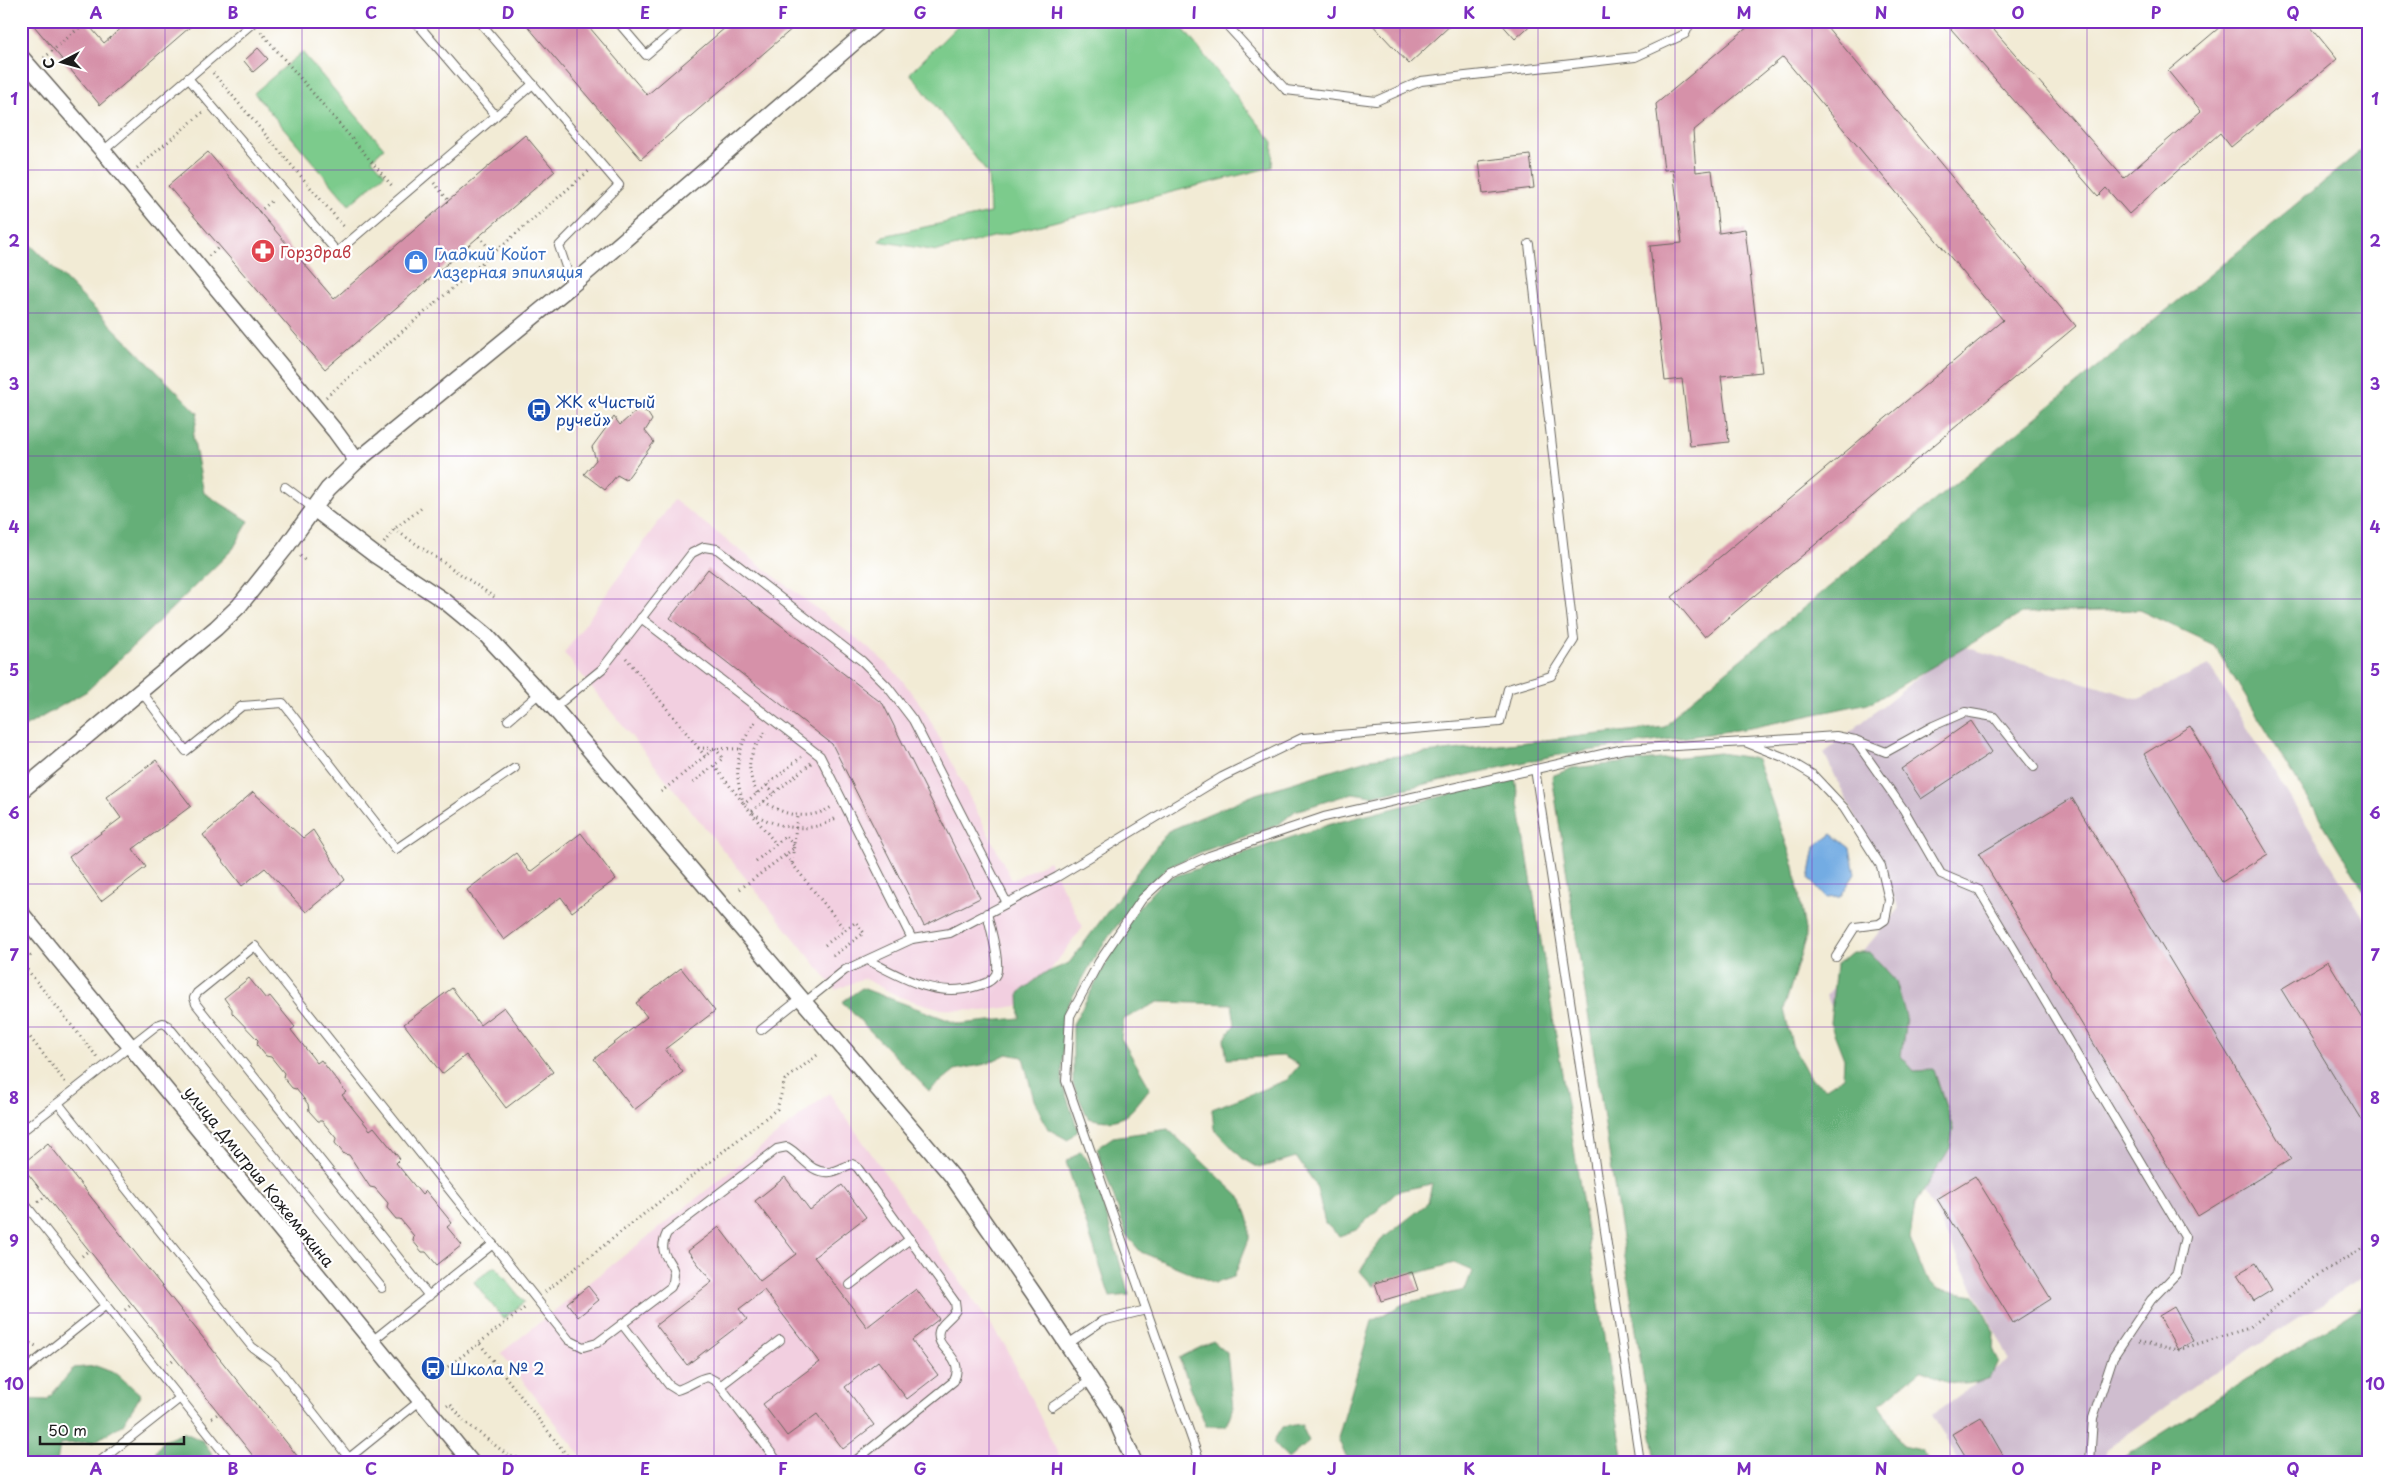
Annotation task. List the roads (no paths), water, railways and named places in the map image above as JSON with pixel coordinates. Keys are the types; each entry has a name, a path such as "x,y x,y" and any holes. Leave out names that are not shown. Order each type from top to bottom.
{"street":[{"path":"21,791 239,606 287,546 328,489 356,461 572,286 879,21"},
{"path":"21,58 103,151 314,407 356,461"},
{"path":"313,508 375,555 446,602 486,635 554,708 952,1176 1068,1344 1112,1413 1131,1460"},
{"name":"улица Дмитрия Кожемякина","path":"21,913 471,1462"}],"lane":[{"path":"414,21 496,116"},
{"path":"479,21 619,185 558,246 572,286"},
{"path":"617,21 646,55 686,21"},
{"path":"1223,21 1286,90 1376,101 1421,81 1635,57 1685,34 1691,21"},
{"path":"103,151 254,22"},
{"path":"188,78 337,252 533,84"},
{"path":"761,1030 845,970 912,939 950,933 988,914 1057,877 1222,777 1302,738 1500,722 1508,689 1551,676 1574,640 1529,244"},
{"path":"285,487 313,508"},
{"path":"554,708 602,669 692,553 704,547 717,549 862,661 887,686 913,720 1007,903"},
{"path":"641,618 820,756 912,939"},
{"path":"141,691 186,751 242,706 283,703 396,849 515,768"},
{"path":"508,720 540,693"},
{"path":"1200,1462 1066,1081 1070,1016 1099,962 1142,898 1169,874 1201,860 1324,817 1624,749 1836,736 1856,740 1886,752 1933,726 1965,712 1994,717 2034,767"},
{"path":"1856,740 1904,810 1941,874 1979,890 2185,1237 2177,1273 2151,1300 2113,1357 2093,1418 2090,1462"},
{"path":"1745,742 1783,757 1813,776 1844,808 1880,866 1889,900 1885,920 1879,924 1855,927 1836,957"},
{"path":"1535,769 1640,1462"},
{"path":"868,960 907,981 942,991 970,988 989,982 996,974 998,964 988,914"},
{"path":"428,1296 196,1004 194,998 197,993 255,946 569,1340 583,1347 597,1343 671,1287 675,1278 673,1267 664,1256 662,1244 668,1233 777,1150 787,1147 797,1152 806,1164 817,1170 830,1172 852,1164 858,1166 955,1302 956,1310 953,1317 942,1326 938,1333 940,1341 957,1363 958,1372 954,1381 854,1462"},
{"path":"21,1132 157,1025 163,1023 168,1026 382,1288"},
{"path":"58,1103 252,1347 275,1364 347,1460 421,1400"},
{"path":"21,1199 231,1462"},
{"path":"850,1285 910,1239"},
{"path":"372,1341 493,1244"},
{"path":"21,1373 106,1305"},
{"path":"1068,1344 1102,1321 1146,1310"},
{"path":"622,1324 669,1385 677,1390 686,1387 697,1379 708,1377 720,1386 778,1462"},
{"path":"720,1386 780,1340"},
{"path":"1052,1407 1091,1380"},
{"path":"99,1462 180,1398"}],"water":[{"path":"1832,834 1850,848 1855,874 1840,897 1826,898 1809,879 1815,847"}],"place":[{"name":"Горздрав","path":"263,251"},
{"name":"Гладкий Койот лазерная эпиляция","path":"416,262"},
{"name":"ЖК «Чистый ручей»","path":"539,410"},
{"name":"Школа № 2","path":"433,1368"}]}
